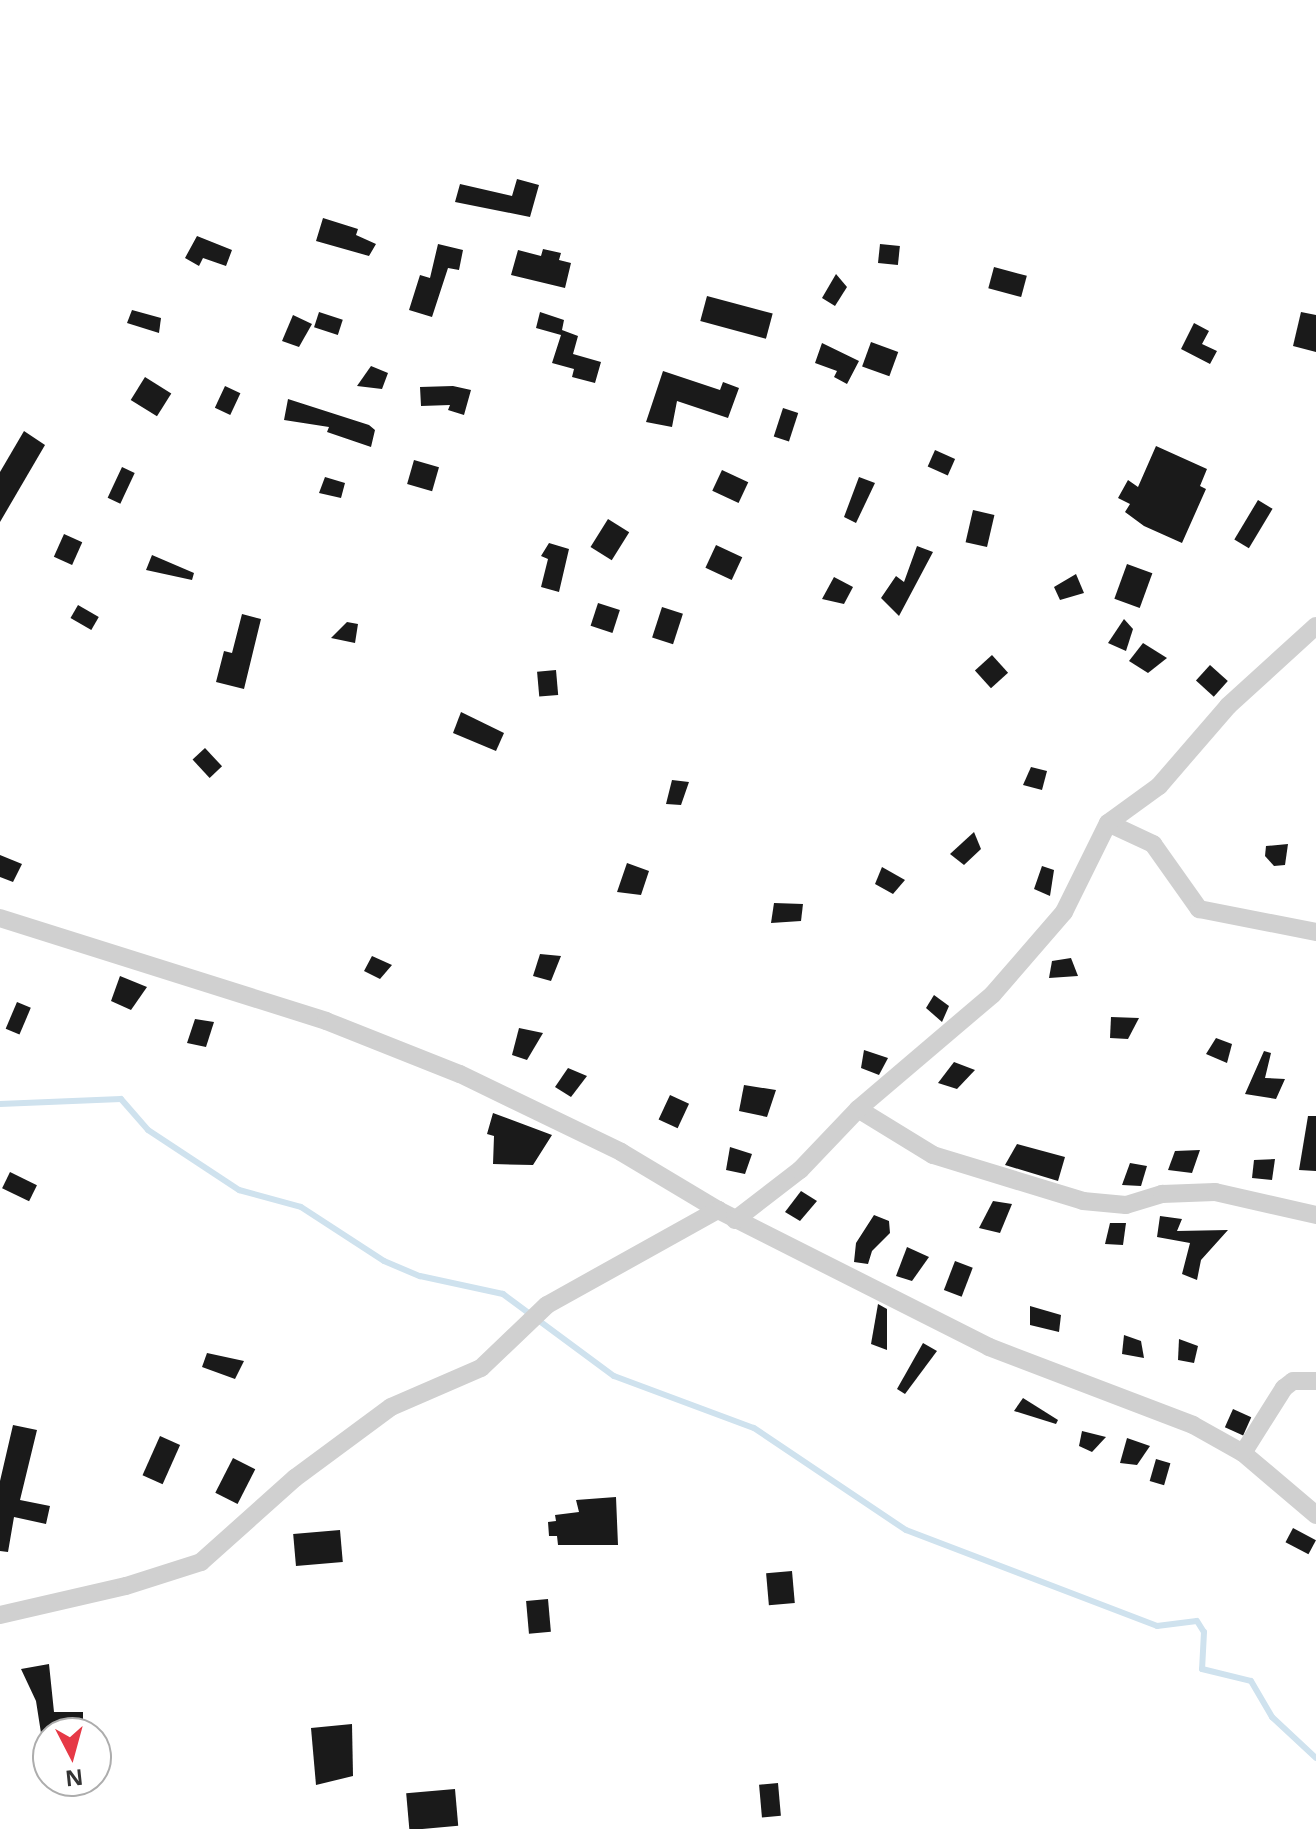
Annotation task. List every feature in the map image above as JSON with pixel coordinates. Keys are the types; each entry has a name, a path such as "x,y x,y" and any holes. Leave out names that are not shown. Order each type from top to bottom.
{"street":[{"path":"735,1220 800,1170 858,1109 957,1027 1050,931 1078,889 1108,823 1159,786 1228,706 1316,626"},
{"path":"1108,823 1153,844 1199,909 1316,932"},
{"path":"0,918 392,1044 621,1152 735,1220 989,1347 1163,1413 1243,1453 1316,1515"},
{"path":"858,1109 933,1155 1083,1201 1126,1205 1176,1193 1235,1193 1316,1215"},
{"path":"0,1615 126,1586 201,1562 349,1436 411,1394 481,1368 527,1329 547,1305 718,1210"},
{"path":"1243,1453 1284,1388 1293,1381 1316,1381"}],"building":[{"path":"517,179 539,185 530,217 455,202 460,184 512,196"},
{"path":"323,218 358,229 356,235 376,244 369,256 316,241"},
{"path":"197,236 232,250 226,266 203,258 199,266 185,258"},
{"path":"438,244 463,250 459,270 448,268 432,317 409,310 420,275 430,278"},
{"path":"880,244 900,246 898,265 878,263"},
{"path":"543,249 561,253 559,260 571,263 565,288 511,275 518,250 541,256"},
{"path":"994,267 1027,276 1021,297 988,288"},
{"path":"836,274 847,287 835,306 822,298"},
{"path":"707,296 773,314 766,339 700,321"},
{"path":"132,310 161,318 159,333 127,323"},
{"path":"319,312 343,320 338,335 314,327"},
{"path":"540,312 564,320 562,330 578,336 573,354 601,362 595,383 572,377 574,369 552,363 561,335 536,328"},
{"path":"1301,312 1316,315 1316,352 1293,346"},
{"path":"293,315 312,324 299,347 282,341"},
{"path":"1194,323 1209,331 1202,344 1217,351 1210,364 1181,349"},
{"path":"871,342 898,352 889,376 862,366"},
{"path":"822,343 859,361 847,384 834,377 837,371 815,363"},
{"path":"371,366 388,373 382,389 357,386"},
{"path":"663,371 720,390 723,382 739,388 728,418 677,401 672,427 646,422"},
{"path":"145,377 171,393 157,416 131,400"},
{"path":"225,386 240,393 230,415 215,408"},
{"path":"453,386 471,390 464,415 448,410 450,405 421,406 420,387"},
{"path":"288,399 369,425 375,430 371,447 327,432 329,427 284,420"},
{"path":"783,408 798,413 789,441 774,437"},
{"path":"24,431 45,445 0,522 0,472"},
{"path":"1156,446 1207,469 1200,486 1206,489 1182,543 1144,526 1125,512 1130,504 1118,498 1128,480 1138,487"},
{"path":"935,450 955,459 948,475 928,466"},
{"path":"414,460 439,467 432,491 407,484"},
{"path":"122,467 135,473 120,504 108,498"},
{"path":"722,470 748,482 739,503 712,491"},
{"path":"325,477 345,483 341,498 319,493"},
{"path":"859,477 875,483 856,523 844,517"},
{"path":"1258,500 1273,509 1249,548 1234,539"},
{"path":"973,510 994,515 987,547 966,542"},
{"path":"608,519 629,532 612,560 591,547"},
{"path":"64,534 82,542 72,565 54,557"},
{"path":"549,543 569,549 559,592 541,587 548,559 541,556"},
{"path":"716,545 742,557 732,580 705,568"},
{"path":"917,546 933,552 899,616 881,598 896,576 904,582"},
{"path":"152,555 194,573 192,580 146,570"},
{"path":"1127,564 1152,573 1140,608 1114,599"},
{"path":"1076,574 1084,593 1060,600 1054,587"},
{"path":"834,577 853,587 844,604 822,599"},
{"path":"598,603 620,610 612,633 591,626"},
{"path":"78,605 99,617 91,630 70,618"},
{"path":"662,607 683,614 673,644 652,637"},
{"path":"242,614 261,619 244,689 216,682 224,651 232,653"},
{"path":"1124,619 1133,629 1126,651 1108,643"},
{"path":"347,622 358,624 355,643 331,638"},
{"path":"1143,643 1167,658 1148,673 1129,661"},
{"path":"992,655 1008,673 991,688 975,670"},
{"path":"1210,665 1228,681 1214,697 1196,681"},
{"path":"556,670 558,695 539,697 537,672"},
{"path":"461,712 504,733 496,751 453,733"},
{"path":"205,748 222,766 210,778 193,760"},
{"path":"1031,767 1047,771 1042,790 1023,785"},
{"path":"672,780 689,782 681,805 666,804"},
{"path":"974,832 981,849 964,865 950,854"},
{"path":"1288,844 1285,865 1274,866 1265,856 1266,846"},
{"path":"0,855 22,864 13,882 0,877"},
{"path":"627,863 649,871 641,895 617,892"},
{"path":"1042,866 1054,870 1050,896 1034,889"},
{"path":"882,867 905,880 893,894 875,884"},
{"path":"774,903 803,904 801,921 771,923"},
{"path":"540,954 561,956 551,981 533,976"},
{"path":"372,956 392,965 380,979 364,971"},
{"path":"1071,958 1078,976 1049,978 1052,961"},
{"path":"120,976 147,987 131,1010 111,1001"},
{"path":"934,995 949,1006 942,1022 926,1008"},
{"path":"17,1002 31,1008 19,1035 6,1029"},
{"path":"1111,1017 1139,1018 1128,1039 1110,1038"},
{"path":"195,1019 214,1022 206,1047 187,1043"},
{"path":"519,1028 543,1033 527,1060 512,1055"},
{"path":"1216,1038 1232,1044 1227,1063 1206,1054"},
{"path":"864,1050 888,1058 879,1075 861,1068"},
{"path":"1264,1051 1271,1053 1265,1078 1285,1079 1276,1099 1245,1094"},
{"path":"954,1062 975,1070 957,1089 938,1083"},
{"path":"568,1068 587,1076 571,1097 555,1087"},
{"path":"744,1085 776,1090 767,1117 739,1111"},
{"path":"670,1095 689,1104 678,1128 659,1119"},
{"path":"493,1113 552,1135 533,1165 493,1164 494,1136 487,1134"},
{"path":"1308,1116 1316,1116 1316,1171 1299,1170"},
{"path":"1017,1144 1065,1157 1058,1181 1005,1165"},
{"path":"730,1147 752,1154 745,1174 726,1170"},
{"path":"1200,1150 1192,1173 1168,1170 1175,1151"},
{"path":"1275,1159 1272,1180 1252,1178 1254,1160"},
{"path":"1130,1163 1147,1166 1141,1186 1122,1185"},
{"path":"10,1172 37,1185 29,1201 2,1188"},
{"path":"801,1191 817,1201 800,1221 785,1212"},
{"path":"993,1201 1012,1204 1000,1233 979,1228"},
{"path":"874,1215 889,1221 890,1233 872,1251 868,1264 854,1262 856,1243"},
{"path":"1160,1216 1182,1219 1177,1231 1228,1230 1201,1260 1197,1280 1182,1274 1190,1243 1157,1237"},
{"path":"1110,1223 1126,1223 1123,1245 1105,1244"},
{"path":"907,1247 929,1257 912,1281 896,1276"},
{"path":"955,1261 973,1268 962,1297 944,1290"},
{"path":"878,1304 887,1309 887,1350 871,1344"},
{"path":"1030,1306 1061,1315 1059,1332 1030,1325"},
{"path":"1124,1335 1141,1341 1144,1358 1122,1354"},
{"path":"1179,1339 1198,1346 1194,1363 1178,1360"},
{"path":"923,1343 937,1351 905,1394 897,1389"},
{"path":"207,1353 244,1361 235,1379 202,1367"},
{"path":"1023,1398 1058,1420 1056,1424 1014,1411"},
{"path":"1233,1409 1251,1417 1243,1435 1225,1427"},
{"path":"13,1425 37,1430 20,1500 50,1506 46,1524 14,1517 8,1552 0,1551 0,1481"},
{"path":"1082,1431 1106,1437 1092,1452 1079,1446"},
{"path":"160,1436 180,1445 163,1484 143,1475"},
{"path":"1127,1438 1150,1446 1137,1465 1120,1463"},
{"path":"233,1458 255,1469 238,1504 215,1493"},
{"path":"1156,1459 1170,1463 1164,1485 1150,1481"},
{"path":"616,1497 618,1545 558,1545 557,1536 549,1536 548,1522 556,1521 555,1515 579,1512 576,1500"},
{"path":"1293,1528 1316,1540 1308,1554 1285,1542"},
{"path":"340,1530 343,1562 296,1566 293,1534"},
{"path":"792,1571 795,1603 769,1605 766,1573"},
{"path":"548,1599 551,1632 529,1634 526,1601"},
{"path":"49,1664 54,1712 83,1712 83,1717 38,1717 36,1701 21,1669"},
{"path":"352,1724 353,1776 316,1785 311,1728"},
{"path":"778,1783 781,1816 762,1818 759,1785"},
{"path":"455,1789 458,1826 409,1829 406,1793"}],"waterway":[{"path":"0,1104 121,1099 148,1130 239,1190 301,1207 384,1261 420,1276 503,1294 614,1376 754,1428 906,1530 1157,1626 1197,1621 1204,1632 1202,1669 1251,1681 1272,1717 1316,1758"}]}
